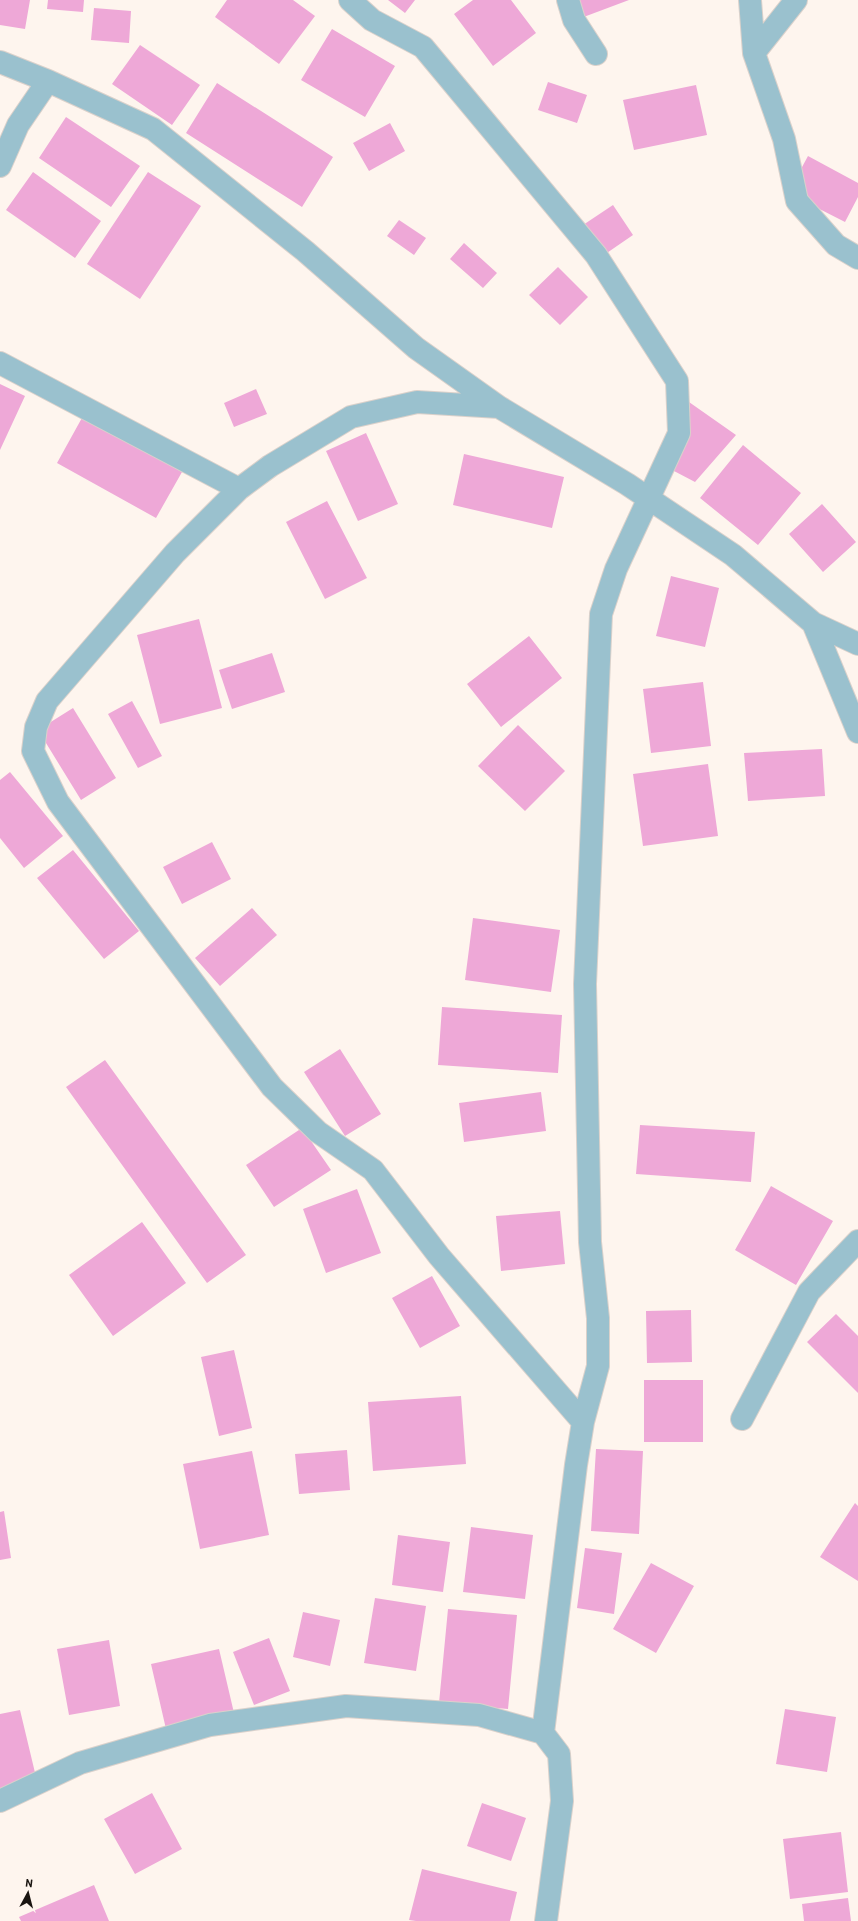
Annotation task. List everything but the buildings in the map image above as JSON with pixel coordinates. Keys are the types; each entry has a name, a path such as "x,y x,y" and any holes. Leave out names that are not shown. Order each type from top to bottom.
{"street":[{"path":"350,0 372,20 423,47 596,255 678,381 679,433 650,499 616,569 601,614 585,984 590,1242 598,1318 598,1366 583,1422 576,1465 543,1733"},
{"path":"568,0 574,20 596,54"},
{"path":"750,0 754,53 784,139 797,201 836,245 858,258"},
{"path":"754,53 796,0"},
{"path":"0,62 48,81 153,129 305,251 416,348 499,407 650,499 733,554 813,623 858,644"},
{"path":"0,166 18,125 48,81"},
{"path":"0,363 239,490"},
{"path":"499,407 418,402 351,417 270,466 239,490 175,553 47,701 36,727 33,751 58,802 272,1087 318,1132 373,1170 439,1256 583,1422"},
{"path":"813,623 858,732"},
{"path":"742,1420 809,1292 858,1241"},
{"path":"0,1801 80,1763 210,1725 346,1706 479,1715 543,1733 559,1754 562,1801 546,1921"}]}
